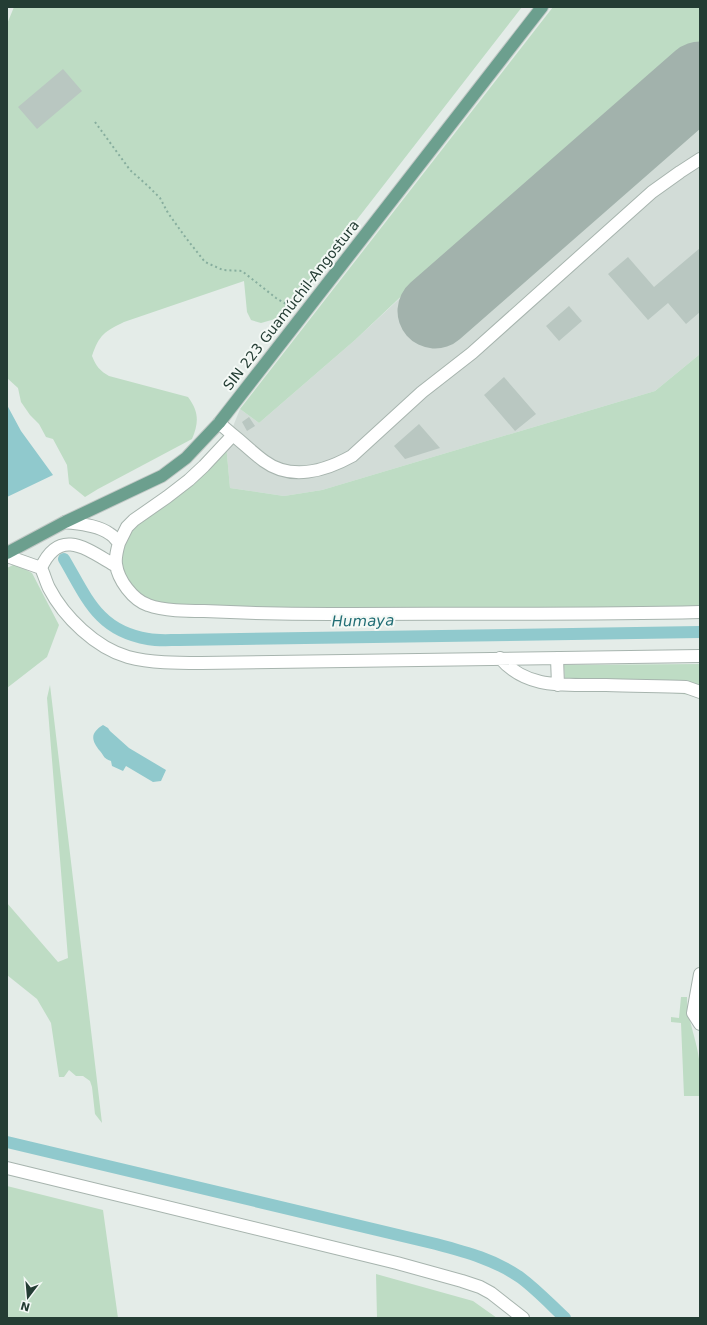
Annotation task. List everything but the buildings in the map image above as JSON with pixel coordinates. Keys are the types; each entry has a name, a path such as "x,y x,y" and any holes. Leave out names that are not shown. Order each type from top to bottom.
{"main road":[{"name":"SIN 223 Guamúchil-Angostura","path":"7,554 64,522 162,476 186,458 219,423 542,7"}],"street":[{"path":"219,423 264,461 272,466 292,473 323,469 352,456 422,392 472,353 652,192 700,159"},
{"path":"233,435 189,480 167,498 134,520 122,535 116,555 116,566 128,591 141,602 158,608 187,611 298,614 628,614 700,612"},
{"path":"64,522 102,529 110,534 119,543"},
{"path":"41,568 51,551 62,545 73,545 85,549 116,566"},
{"path":"7,554 41,568 49,588 67,615 85,633 104,647 128,657 164,662 201,663 700,656"},
{"path":"500,658 506,665 527,678 542,683 558,685 686,687 700,692"},
{"path":"557,658 558,685"},
{"path":"700,974 693,1014 700,1024"},
{"path":"7,1168 397,1263 462,1281 491,1293 523,1318"}],"path":[{"path":"94,122 130,170 160,198 172,220 205,262 223,270 242,271 276,298 303,314"}],"shaded area":[{"path":"700,19 700,354 655,391 322,490 284,496 230,488 226,444 240,409 259,423 355,340"}],"green space":[{"path":"14,7 522,7 289,307 275,319 261,323 251,320 247,312 244,281 124,322 107,331 100,338 92,356 101,370 109,376 188,397 196,412 197,422 192,439 85,497 69,484 67,465 53,439 46,437 39,424 30,415 21,402 18,388 7,378 7,24"},
{"path":"553,7 700,7 700,61 427,302 411,287 355,340 259,423 240,409"},
{"path":"700,354 700,611 498,612 190,618 147,607 123,584 115,548 124,528 226,444 230,488 284,496 322,490 655,391"},
{"path":"15,564 32,573 59,625 47,657 7,688 7,568"},
{"path":"700,664 700,696 565,681 564,665"},
{"path":"50,685 102,1123 95,1114 90,1081 83,1076 76,1076 69,1070 64,1077 59,1077 51,1023 37,999 7,975 7,903 58,962 68,958 47,698"},
{"path":"681,997 687,997 688,1013 698,1051 700,1068 700,1096 684,1096 681,1023 671,1022 671,1017 679,1018"},
{"path":"7,1186 103,1210 118,1318 7,1318"},
{"path":"376,1274 473,1301 497,1318 377,1318"}],"water":[{"path":"7,405 21,431 53,475 7,497"},
{"path":"103,725 129,748 166,770 161,781 153,782 126,766 123,771 112,766 111,761 104,757 97,747 93,737 96,731"}],"waterway":[{"name":"Humaya","path":"64,559 96,611 117,629 131,635 152,640 700,632"},
{"path":"7,1142 436,1244 469,1254 491,1261 521,1278 565,1318"}],"runway":[{"path":"435,311 700,79"}]}
